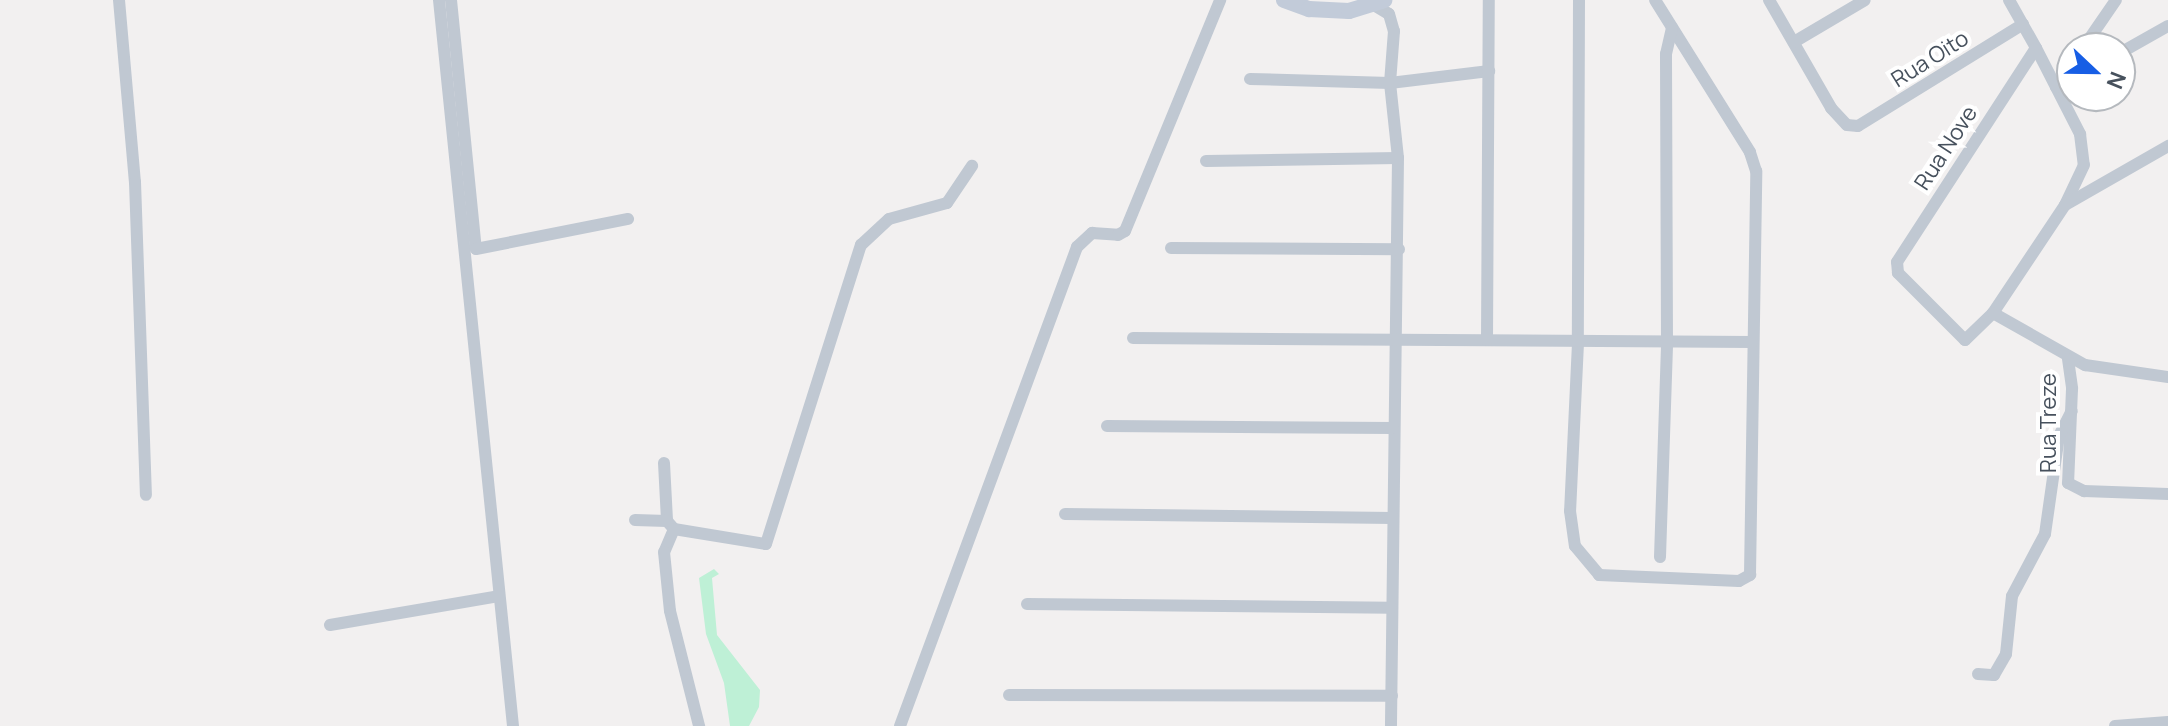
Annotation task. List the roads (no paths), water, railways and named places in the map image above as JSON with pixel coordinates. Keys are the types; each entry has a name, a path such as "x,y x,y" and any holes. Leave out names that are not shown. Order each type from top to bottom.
{"main road":[{"path":"1284,0 1327,10 1379,2"}],"street":[{"path":"119,0 135,182 146,495"},
{"path":"439,0 513,726"},
{"path":"451,0 476,249 628,219"},
{"path":"900,726 1077,247 1092,233 1118,235 1125,231 1220,0"},
{"path":"1487,340 1489,0"},
{"path":"1579,0 1578,343 1570,511 1575,546 1586,564 1599,575 1739,581 1750,575 1756,171 1750,152 1655,0"},
{"path":"1769,0 1794,42 1865,0"},
{"path":"2009,0 2056,87"},
{"path":"2094,32 2116,0"},
{"path":"1379,2 1389,14 1394,31 1390,83 1398,158 1399,339 1393,428 1391,726"},
{"name":"Rua Oito","path":"1794,42 1831,108 1847,125 1858,126 2023,24"},
{"path":"2136,44 2168,26"},
{"path":"1660,557 1667,344 1666,54 1672,28"},
{"name":"Rua Nove","path":"1993,313 1971,339 1957,337 1898,273 1900,257 2036,48"},
{"path":"1250,79 1390,83 1489,71"},
{"path":"2067,112 2084,151 2084,165 2065,205 1993,313 2068,359 2110,371 2168,377"},
{"path":"2065,205 2168,146"},
{"path":"1206,161 1398,158"},
{"path":"635,520 766,544 861,245 889,219 947,203 972,166"},
{"path":"1171,248 1399,249"},
{"path":"1133,338 1667,344 1752,342"},
{"name":"Rua Treze","path":"2068,359 2072,411 2068,483 2084,491 2168,494"},
{"path":"1978,674 1994,675 2006,654 2012,596 2045,534 2059,436 2072,411"},
{"path":"1107,426 1393,428"},
{"path":"664,463 671,525 664,552 670,611 699,726"},
{"path":"1065,514 1393,518"},
{"path":"330,625 499,596"},
{"path":"1027,604 1391,608"},
{"path":"1009,695 1392,696"},
{"path":"2115,726 2168,722"}]}
